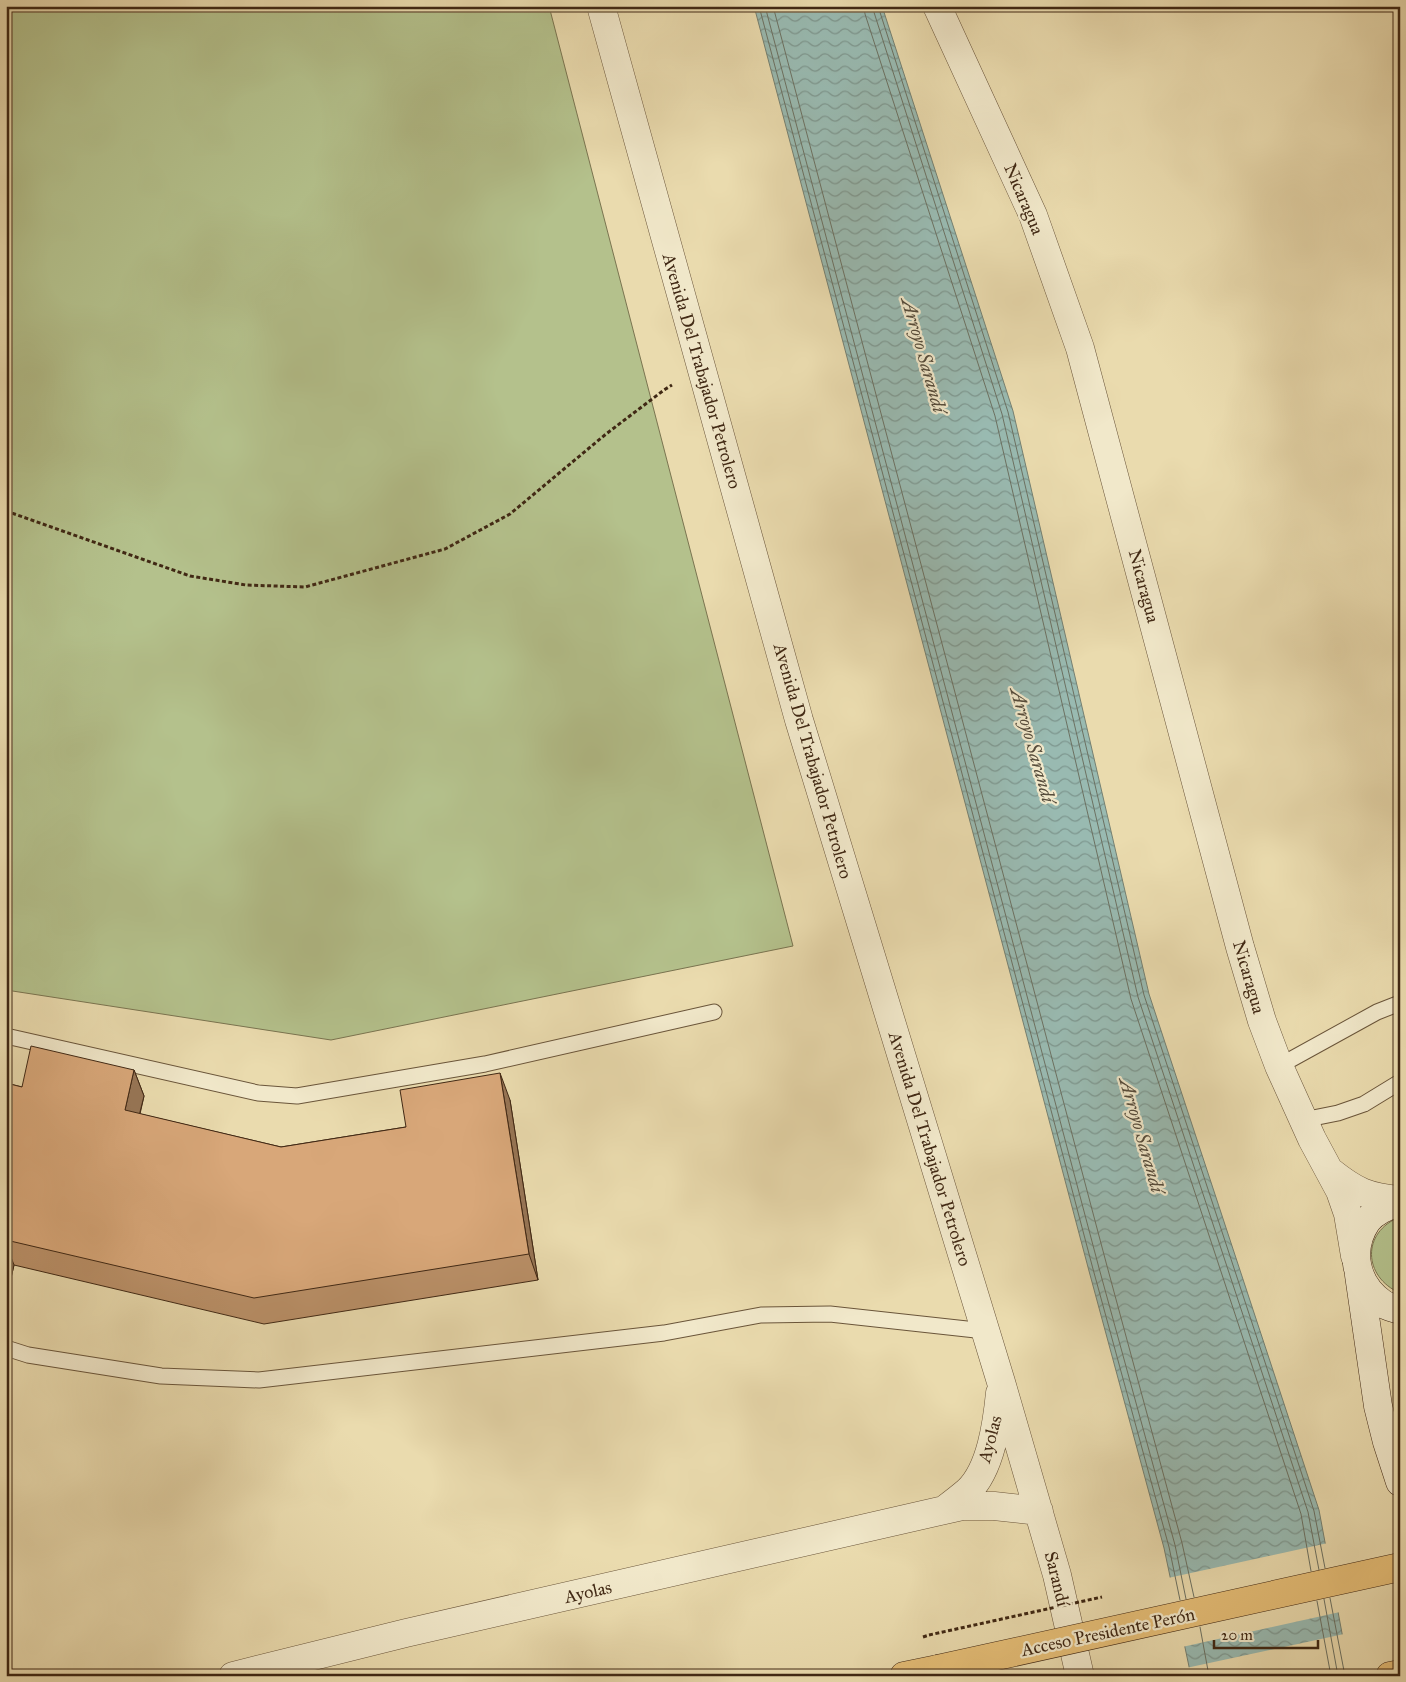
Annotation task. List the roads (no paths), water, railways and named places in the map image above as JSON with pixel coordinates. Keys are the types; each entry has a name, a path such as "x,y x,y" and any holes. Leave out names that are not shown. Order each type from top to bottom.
{"highway":[{"name":"Acceso Presidente Perón","path":"904,1676 1400,1568"},
{"path":"1390,1676 1400,1674"}],"street":[{"name":"Avenida Del Trabajador Petrolero","path":"600,6 799,720 1039,1511"},
{"name":"Nicaragua","path":"937,6 1033,215 1080,348 1240,947 1262,1021 1279,1066 1303,1120 1340,1190 1348,1214 1378,1406 1400,1482"},
{"name":"Nicaragua","path":"1331,1172 1349,1186 1366,1195 1400,1201"},
{"path":"1400,1201 1383,1208 1368,1220 1359,1237 1357,1266 1369,1292 1383,1304 1400,1310"},
{"name":"Ayolas","path":"944,1510 969,1490 986,1463 998,1416 1001,1382"},
{"name":"Ayolas","path":"233,1676 415,1631 962,1506 994,1506 1039,1511"},
{"name":"Sarandí","path":"1039,1511 1057,1575 1080,1676"}],"lane":[{"path":"1279,1066 1376,1012 1400,1002"},
{"path":"6,1036 258,1093 297,1096 485,1064 714,1012"},
{"path":"1303,1120 1338,1113 1364,1104 1400,1082"},
{"path":"6,1348 28,1355 161,1376 259,1380 664,1333 761,1315 830,1314 985,1331"}],"water":[{"name":"Arroyo Sarandí","path":"754,6 882,6 1013,411 1149,994 1319,1510 1350,1676 1191,1676 1164,1548"}]}
